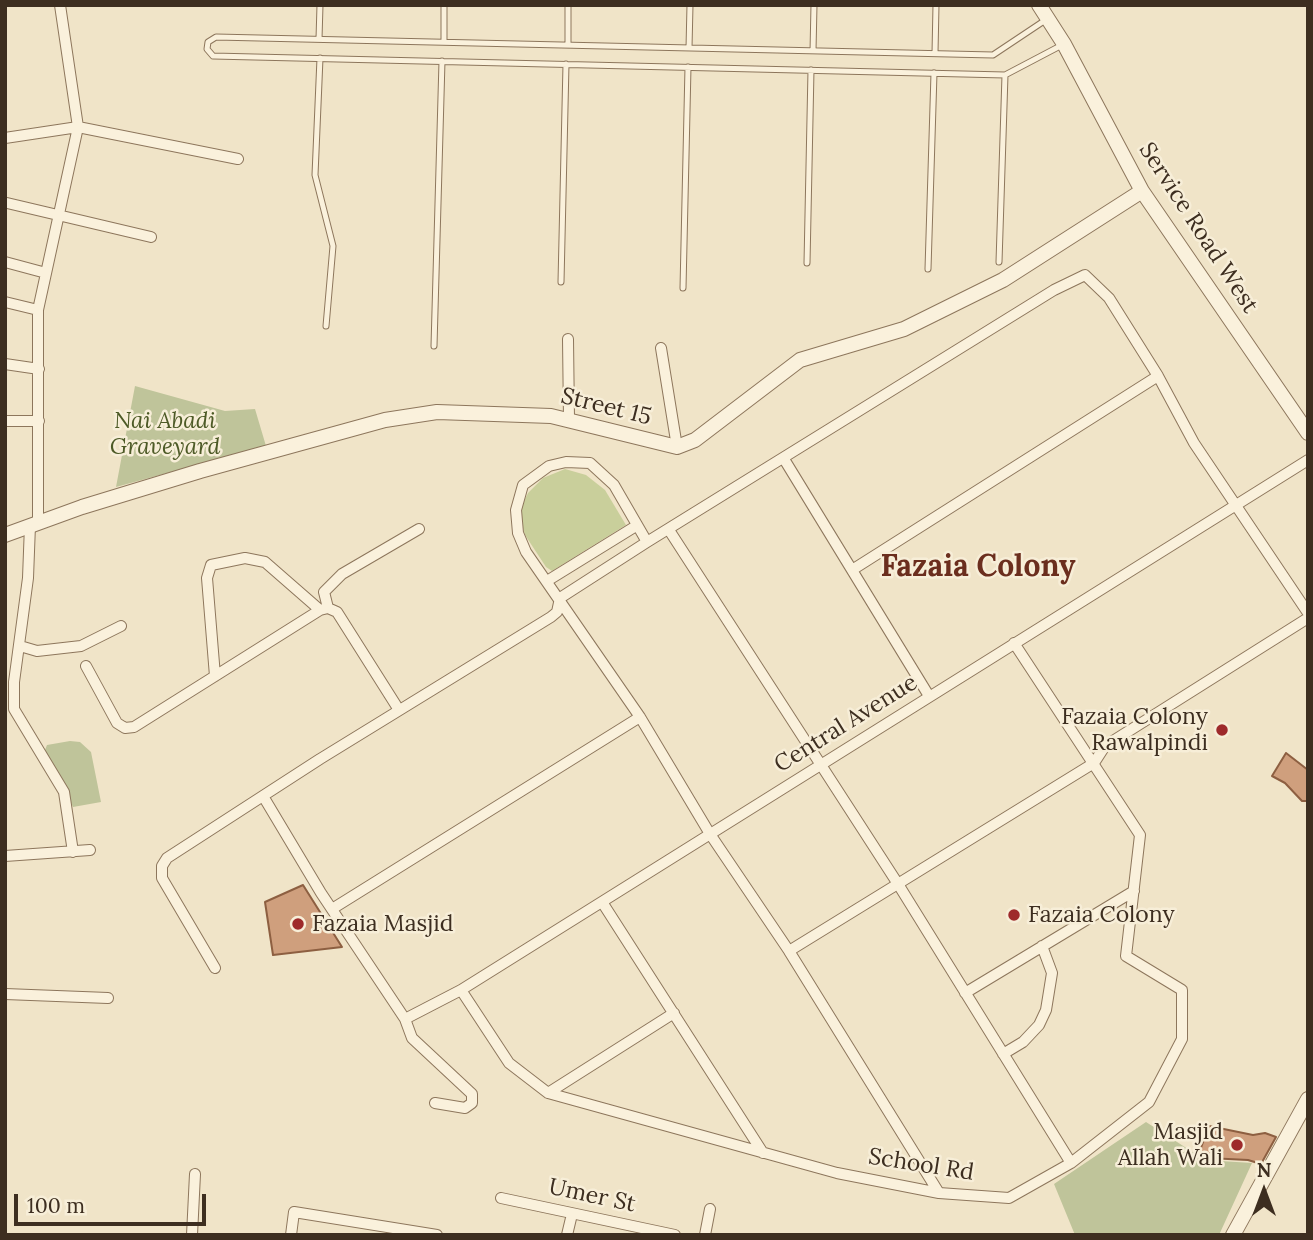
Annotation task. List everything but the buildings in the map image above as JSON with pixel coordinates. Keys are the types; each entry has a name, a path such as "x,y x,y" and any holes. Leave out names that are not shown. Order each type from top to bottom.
{"street":[{"path":"60,5 78,127 38,310 39,421 34,523 10,710 64,792 74,852"},
{"name":"Service Road West","path":"1039,5 1063,44 1142,191 1308,433"},
{"path":"5,138 78,127 238,159"},
{"name":"Street 15","path":"5,535 143,487 385,420 450,412 524,414 569,419 677,447 695,440 793,363 904,328 1003,280 1142,191"},
{"path":"7,203 60,213 151,237"},
{"path":"5,262 46,273"},
{"path":"215,968 162,878 162,866 167,858 551,617 557,612 560,598 647,542 1054,290 1085,275 1109,298 1158,376 1194,443 1308,616 1105,746 1094,763 789,951"},
{"path":"5,302 38,310"},
{"path":"568,339 569,419"},
{"path":"661,348 677,447"},
{"path":"5,364 39,369"},
{"path":"852,570 1158,376"},
{"path":"5,421 39,421"},
{"path":"784,459 929,696"},
{"name":"Central Avenue","path":"405,1019 461,990 1308,460"},
{"path":"647,542 614,485 590,463 566,462 549,466 523,485 516,510 518,533 526,552 640,717 710,835 789,951 939,1192"},
{"path":"547,581 636,526"},
{"path":"324,609 324,592 342,574 419,529"},
{"path":"669,530 898,884 1071,1163"},
{"path":"215,676 207,578 211,565 245,558 265,562 324,609 337,612 399,710"},
{"path":"86,666 117,723 125,728 134,727 324,609"},
{"path":"20,646 37,651 81,646 121,626"},
{"path":"965,993 1133,891 1140,835 1014,643"},
{"path":"332,909 640,717"},
{"path":"263,796 332,909 405,1019 412,1038 472,1094 472,1104 465,1108 435,1103"},
{"path":"5,856 90,850"},
{"name":"School Rd","path":"548,1093 837,1173 939,1192 1009,1198 1071,1163 1149,1102 1182,1040 1182,990 1126,956 1133,891"},
{"path":"602,902 763,1153"},
{"path":"1003,1054 1023,1042 1039,1025 1046,1010 1052,973 1042,946"},
{"path":"461,990 509,1063 548,1093 674,1013"},
{"path":"5,994 108,998"},
{"path":"1233,1235 1308,1099"},
{"path":"192,1235 195,1174"},
{"name":"Umer St","path":"500,1199 641,1232 675,1235"},
{"path":"705,1235 710,1209"},
{"path":"291,1235 294,1212 436,1235"},
{"path":"567,1235 572,1214"}],"lane":[{"path":"319,39 320,5"},
{"path":"444,5 444,42"},
{"path":"568,5 568,45"},
{"path":"689,48 690,5"},
{"path":"813,51 814,5"},
{"path":"935,53 936,5"},
{"path":"1048,18 993,55 216,37 208,42 207,49 213,56 1005,75 1063,44"},
{"path":"320,58 315,175 333,246 326,326"},
{"path":"434,346 442,61"},
{"path":"561,282 566,64"},
{"path":"683,288 688,67"},
{"path":"807,263 811,70"},
{"path":"928,269 934,73"},
{"path":"999,262 1005,75"}],"green space":[{"name":"Nai Abadi Graveyard","path":"135,386 225,411 255,409 266,446 116,487"},
{"path":"565,469 586,475 605,490 626,525 552,571 546,567 525,535 521,521 522,505 528,493 543,478"},
{"path":"80,742 91,752 101,802 73,807 45,750 47,745"},
{"path":"1146,1122 1205,1160 1252,1163 1219,1235 1075,1235 1054,1184"}],"place":[{"name":"Fazaia Colony Rawalpindi","path":"1222,730"},
{"name":"Fazaia Colony","path":"1014,915"},
{"name":"Fazaia Masjid","path":"298,924"},
{"name":"Masjid Allah Wali","path":"1237,1145"}],"district":[{"name":"Fazaia Colony","path":"978,567"}]}
